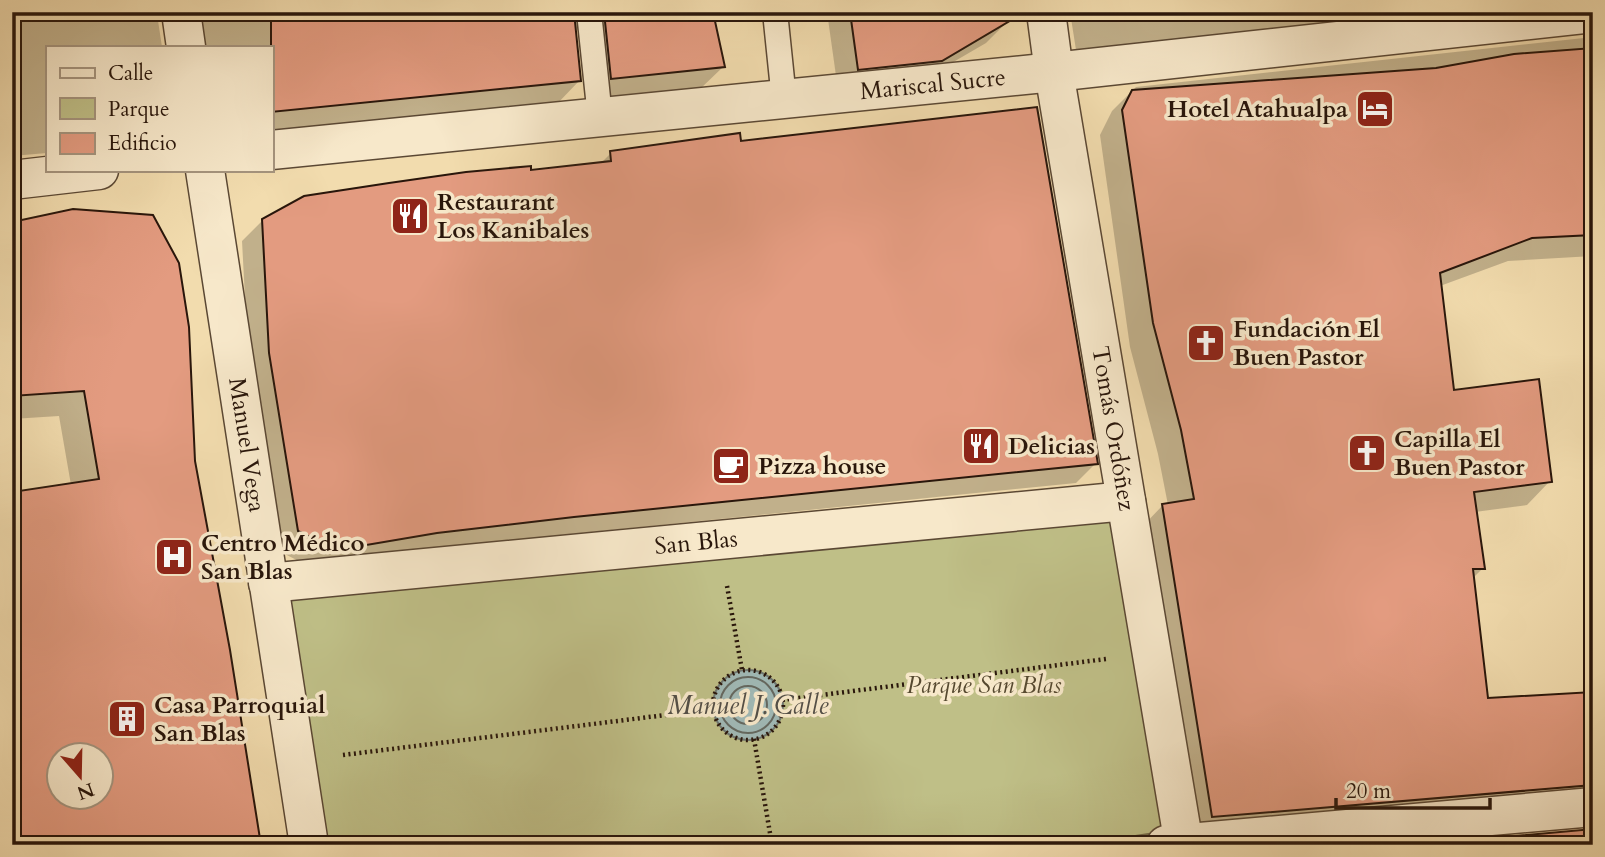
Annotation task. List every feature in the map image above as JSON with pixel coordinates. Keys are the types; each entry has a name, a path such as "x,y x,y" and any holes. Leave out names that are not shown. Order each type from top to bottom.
{"street":[{"path":"181,12 186,46"},
{"name":"Tomás Ordóñez","path":"1046,12 1152,654 1178,844"},
{"name":"Mariscal Sucre","path":"273,150 1054,72 1593,13"},
{"path":"12,180 82,172"},
{"name":"Manuel Vega","path":"205,172 309,845"},
{"name":"San Blas","path":"268,583 1126,500"},
{"path":"1178,844 1593,807"}],"lane":[{"path":"589,12 600,117"},
{"path":"775,12 784,99"}],"path":[{"path":"718,540 742,671"},
{"path":"782,700 1152,654"},
{"path":"752,670 771,679 779,688 782,700 780,718 775,727 766,735 754,739 730,735 714,716 714,696 721,683 741,671 752,670"},
{"path":"296,761 713,709"},
{"path":"754,739 772,845"}],"green space":[{"name":"Parque San Blas","path":"1115,516 1166,826 1155,833 1076,845 322,845 288,605 293,594"}],"water":[{"name":"Manuel J. Calle","path":"748,670 767,676 777,686 783,705 777,724 767,734 748,740 729,734 719,724 713,705 719,686 729,676"}],"building":[{"path":"271,12 574,12 581,81 273,112"},
{"path":"604,12 713,12 725,67 611,79"},
{"path":"850,12 1025,12 942,61 858,70"},
{"path":"1593,48 1593,235 1532,238 1440,273 1454,390 1539,379 1552,482 1474,492 1485,569 1473,569 1488,698 1593,692 1593,785 1212,817 1162,504 1194,499 1181,430 1153,323 1122,110 1132,90 1436,68 1514,54"},
{"path":"1037,107 1098,464 574,517 437,533 337,550 298,531 269,353 262,219 304,196 466,172 531,166 531,170 611,161 610,151 740,133 741,141"},
{"path":"73,209 153,215 179,263 189,327 195,461 230,650 261,845 12,845 12,492 99,479 84,391 12,396 12,222"},
{"path":"1593,829 1593,845 1416,845"}],"place":[{"name":"Hotel Atahualpa","path":"1375,109"},
{"name":"Restaurant Los Kanibales","path":"410,216"},
{"name":"Fundación El Buen Pastor","path":"1206,343"},
{"name":"Delicias","path":"981,446"},
{"name":"Capilla El Buen Pastor","path":"1367,453"},
{"name":"Pizza house","path":"731,466"},
{"name":"Centro Médico San Blas","path":"174,557"},
{"name":"Casa Parroquial San Blas","path":"127,719"}]}
